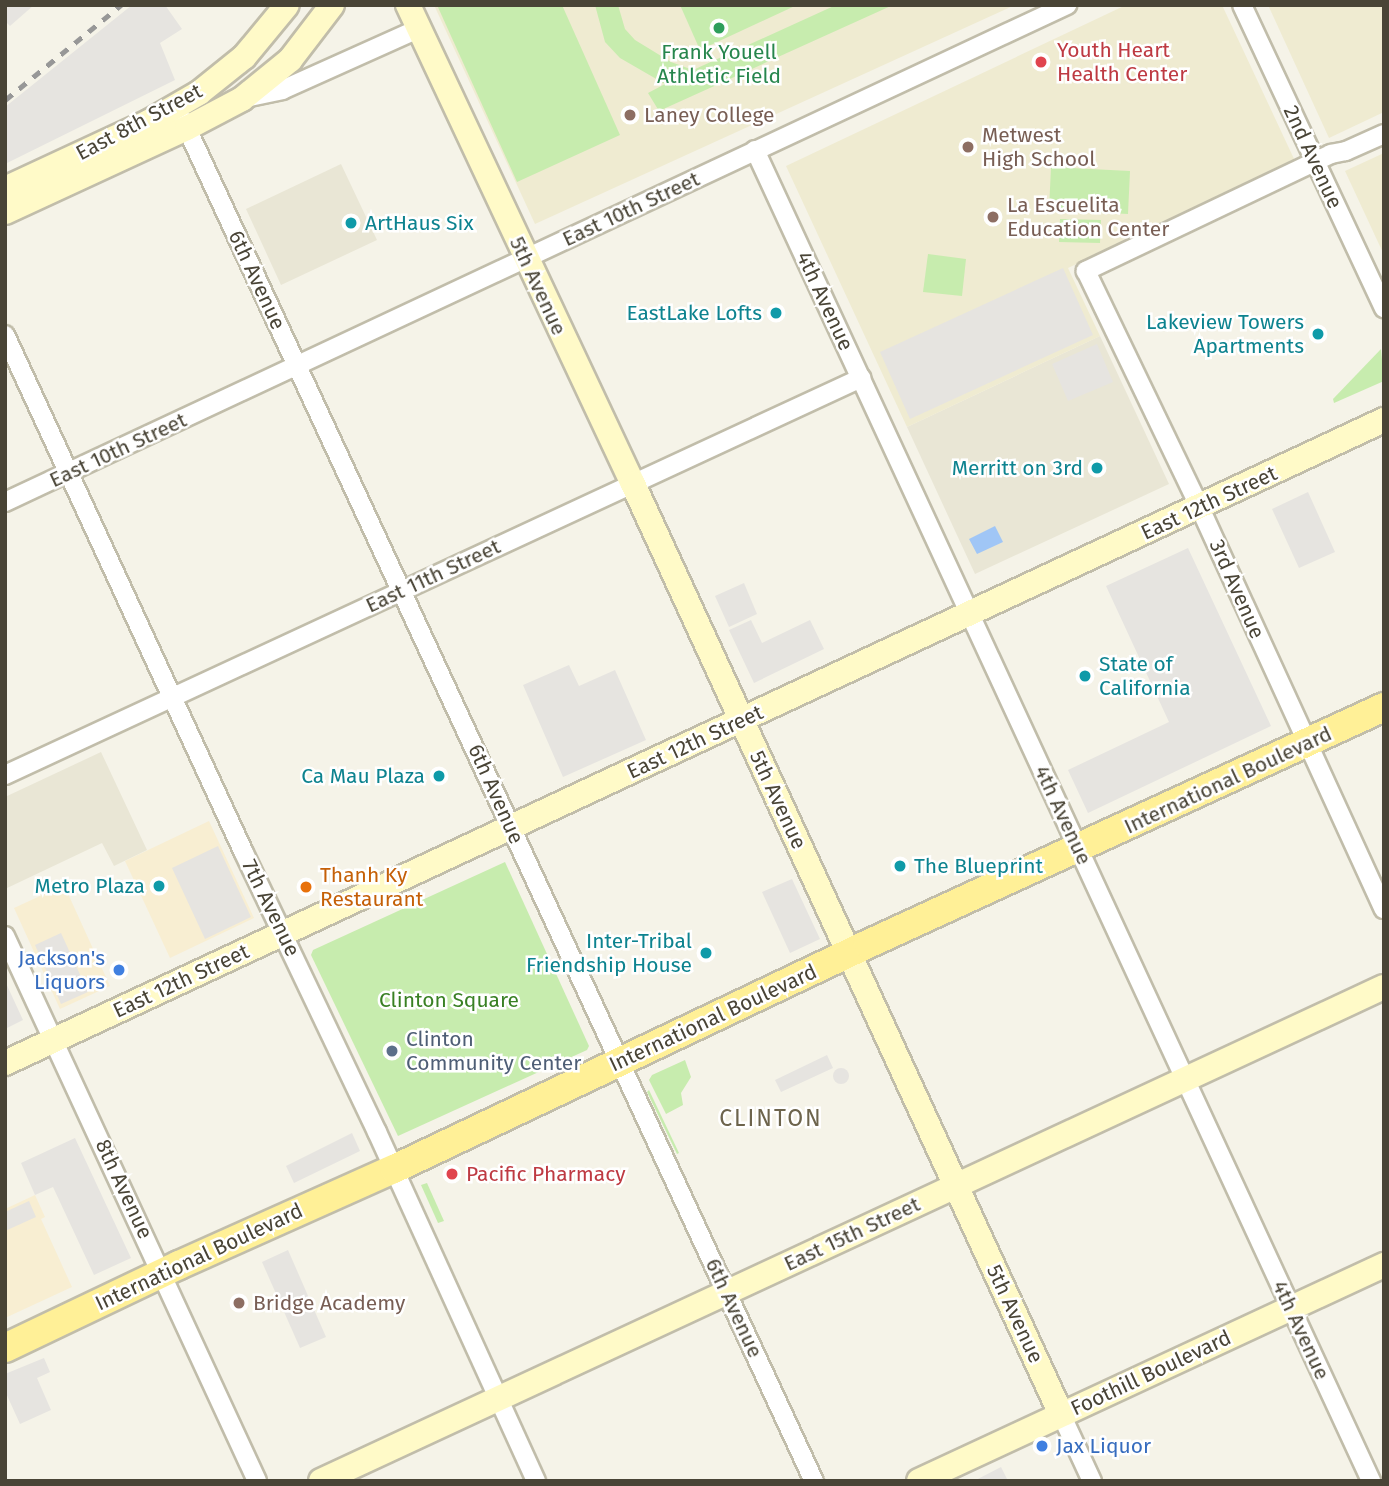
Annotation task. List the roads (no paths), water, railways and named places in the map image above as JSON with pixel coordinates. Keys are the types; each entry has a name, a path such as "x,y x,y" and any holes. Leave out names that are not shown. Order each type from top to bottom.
{"main road":[{"name":"East 8th Street","path":"5,212 182,118 244,57 288,5"},
{"name":"East 8th Street","path":"5,189 182,118 242,99 290,60 332,5"},
{"name":"5th Avenue","path":"408,5 633,484 1061,1415"},
{"name":"East 12th Street","path":"5,1063 1384,420"},
{"name":"International Boulevard","path":"5,1348 1384,707"},
{"name":"East 15th Street","path":"321,1481 1384,987"},
{"name":"Foothill Boulevard","path":"919,1481 1384,1265"}],"street":[{"name":"East 10th Street","path":"5,502 1067,5"},
{"name":"2nd Avenue","path":"1242,5 1384,308"},
{"name":"East 8th Street","path":"242,99 282,90 418,29"},
{"name":"6th Avenue","path":"182,118 814,1481"},
{"path":"1316,164 1331,154 1384,134"},
{"name":"4th Avenue","path":"755,150 1371,1481"},
{"name":"3rd Avenue","path":"1316,164 1086,271 1200,508 1384,909"},
{"name":"7th Avenue","path":"5,335 394,1169 536,1481"},
{"name":"East 11th Street","path":"5,775 861,378"},
{"name":"8th Avenue","path":"5,936 257,1481"},
{"name":"5th Avenue","path":"1061,1415 1092,1481"}],"water":[{"path":"995,526 1003,542 977,554 969,539"}],"railway":[{"path":"5,100 121,5"}],"place":[{"name":"Frank Youell Athletic Field","path":"719,28"},
{"name":"Youth Heart Health Center","path":"1041,62"},
{"name":"Laney College","path":"630,115"},
{"name":"Metwest High School","path":"968,147"},
{"name":"La Escuelita Education Center","path":"993,217"},
{"name":"ArtHaus Six","path":"351,223"},
{"name":"EastLake Lofts","path":"776,313"},
{"name":"Lakeview Towers Apartments","path":"1318,334"},
{"name":"Merritt on 3rd","path":"1097,468"},
{"name":"State of California","path":"1085,676"},
{"name":"Ca Mau Plaza","path":"439,776"},
{"name":"The Blueprint","path":"900,866"},
{"name":"Metro Plaza","path":"159,886"},
{"name":"Thanh Ky Restaurant","path":"306,887"},
{"name":"Inter-Tribal Friendship House","path":"706,953"},
{"name":"Jackson's Liquors","path":"119,970"},
{"name":"Clinton Community Center","path":"392,1051"},
{"name":"Pacific Pharmacy","path":"452,1174"},
{"name":"Bridge Academy","path":"239,1303"},
{"name":"Jax Liquor","path":"1042,1446"}],"district":[{"name":"CLINTON","path":"771,1118"}],"park label":[{"name":"Clinton Square","path":"449,1000"}]}
